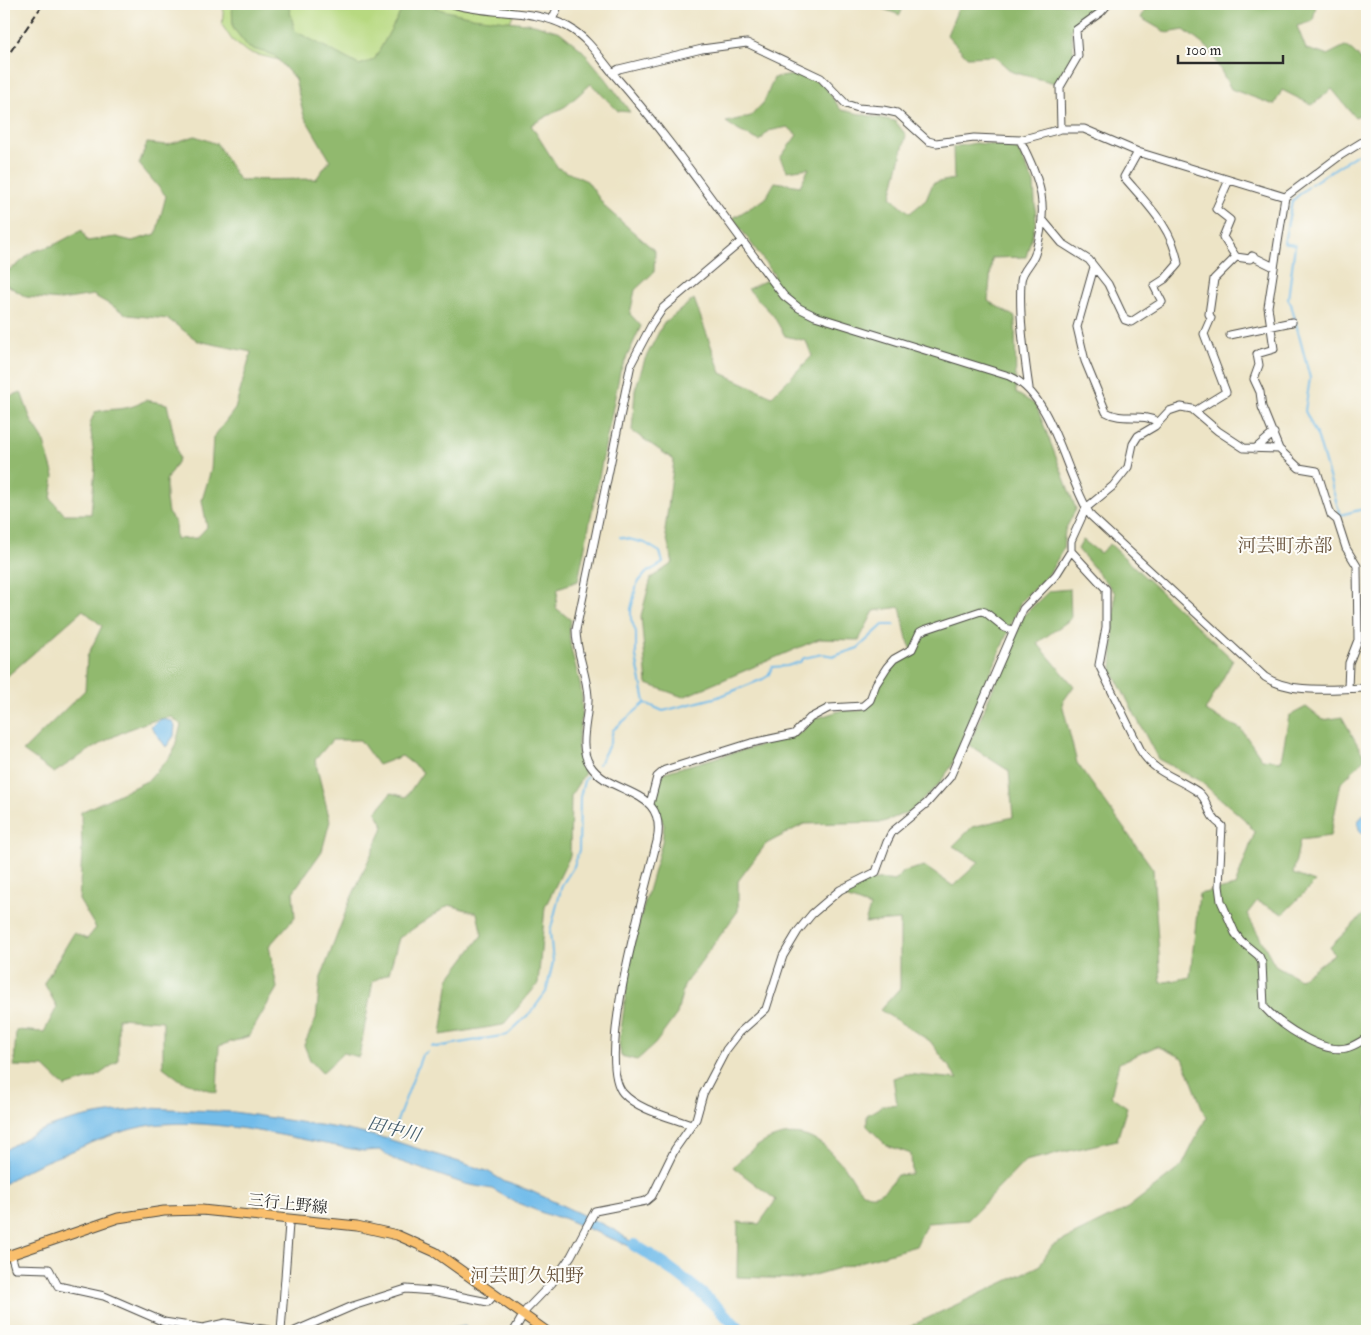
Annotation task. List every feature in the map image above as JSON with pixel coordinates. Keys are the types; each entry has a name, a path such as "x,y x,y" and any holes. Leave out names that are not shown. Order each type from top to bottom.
{"main road":[{"name":"三行上野線","path":"7,1256 138,1213 202,1210 357,1226 397,1235 443,1257 546,1331"}],"street":[{"path":"453,4 479,10 532,15 552,20 569,27 584,38 662,133 784,296 807,313 1009,376 1029,388"},
{"path":"552,20 559,4"},
{"path":"1061,129 1060,87 1078,56 1076,30 1101,12 1108,4"},
{"path":"612,73 619,69 702,49 748,44 821,78 846,104 858,108 884,110 897,114 928,141 936,143 974,138 1020,140 1061,129 1084,129 1138,152 1285,197"},
{"path":"1020,140 1041,186 1042,219 1035,254 1021,279 1024,353 1029,388 1045,413 1086,508 1099,523 1265,676 1286,686 1367,688"},
{"path":"1348,688 1349,663 1358,640 1357,566 1346,548 1337,520 1331,515 1317,472 1299,468 1279,449 1274,433 1262,408 1260,392 1254,379 1259,365 1257,354 1274,349 1269,325 1268,307 1285,197 1341,155 1367,140"},
{"path":"1042,219 1062,244 1083,255 1094,267 1108,284 1123,317 1131,322 1162,302 1154,286 1178,264 1170,235 1124,176 1138,152"},
{"path":"1228,180 1216,209 1230,220 1223,237 1236,257 1250,259 1252,256 1274,267"},
{"path":"691,1125 631,1099 618,1086 614,1073 614,1053 630,946 658,836 657,819 650,804 633,792 599,775 587,761 584,741 588,690 576,641 578,615 630,364 663,308 742,241"},
{"path":"1194,410 1226,392 1204,334 1211,318 1209,314 1214,290 1214,279 1236,257"},
{"path":"1094,267 1077,327 1085,361 1106,412 1110,415 1145,416 1158,422"},
{"path":"1230,335 1269,325 1292,322"},
{"path":"514,1331 523,1316 552,1283 580,1240 594,1213 599,1208 646,1200 652,1196 675,1149 698,1113 703,1094 726,1050 739,1033 766,1009 786,950 798,931 812,914 840,890 876,872 886,842 892,832 927,803 950,777 1023,609 1056,575 1071,551 1071,541 1086,508 1113,486 1128,467 1138,436 1176,408 1194,410 1236,444 1244,448 1279,449"},
{"path":"1255,449 1274,433"},
{"path":"1071,551 1106,589 1106,626 1099,665 1141,751 1160,772 1200,794 1205,801 1210,817 1222,826 1219,886 1221,901 1235,933 1241,942 1259,956 1262,963 1264,1007 1278,1021 1326,1047 1346,1049 1367,1038"},
{"path":"650,804 658,777 665,770 758,742 794,734 810,718 829,708 863,706 870,700 876,684 887,667 894,659 912,648 920,632 924,630 981,611 985,612 1004,628 1013,630"},
{"path":"280,1331 289,1224 287,1219"},
{"path":"7,1256 15,1268 49,1269 58,1286 104,1296 164,1322 203,1328 225,1323 275,1331"},
{"path":"295,1331 353,1306 406,1289 433,1291 488,1302 494,1294"}],"green space":[{"path":"224,4 517,4 504,38 373,70 322,61 275,59 247,52 232,40 222,25"},
{"path":"232,4 288,4 295,31 359,65 374,60 405,4 428,4 442,10 472,17 534,24 560,32 582,50 630,112 618,111 591,84 566,106 531,125 558,168 587,181 606,208 655,251 654,272 635,290 630,314 641,326 620,372 578,581 558,588 556,608 571,620 570,641 582,693 582,714 578,746 585,773 571,795 570,856 545,907 538,984 503,1025 441,1035 449,979 482,935 477,913 449,905 399,938 389,973 373,981 359,1057 343,1053 322,1073 310,1060 304,1045 316,1019 320,980 349,903 384,826 376,812 391,793 406,797 423,772 402,756 378,765 360,740 332,740 315,760 330,821 322,851 293,892 295,917 269,946 277,988 249,1036 219,1046 217,1093 180,1080 163,1067 163,1021 118,1018 118,1061 96,1077 65,1087 44,1067 14,1066 16,1030 44,1032 57,1007 44,983 74,933 87,939 96,928 79,900 82,853 81,812 149,780 173,753 181,725 172,717 156,720 125,731 81,755 54,773 23,751 85,690 87,657 102,626 83,610 4,679 4,399 21,392 31,420 43,439 54,476 51,499 64,514 91,514 95,467 90,423 95,412 127,408 145,400 167,404 179,459 166,480 168,513 175,522 176,539 197,538 207,527 202,500 211,470 213,438 235,409 251,352 198,341 168,319 128,315 93,295 61,300 26,297 4,283 4,272 16,266 32,252 54,245 82,230 87,241 116,237 132,241 156,234 166,196 139,164 147,143 167,145 195,136 217,144 239,180 316,179 330,160 304,116 295,79 274,55 249,48 233,28"},
{"path":"870,4 904,4 900,15"},
{"path":"960,4 1099,4 1071,29 1074,54 1055,83 1012,72 994,56 967,57 947,35"},
{"path":"1148,4 1316,5 1313,21 1297,26 1306,49 1327,55 1345,46 1353,51 1363,65 1366,74 1367,112 1355,117 1332,89 1312,105 1282,90 1274,105 1231,89 1209,49 1184,30 1167,33 1141,18"},
{"path":"800,74 824,85 841,110 895,121 906,135 891,197 910,213 926,200 933,183 954,179 953,147 976,143 1016,147 1034,183 1036,221 1026,257 992,258 988,301 1015,317 1016,393 1036,405 1076,509 1065,530 1063,549 1049,574 1021,601 951,767 938,785 911,811 883,822 804,824 766,844 738,881 738,911 684,985 677,1014 655,1044 637,1060 621,1056 619,1044 633,944 662,842 664,825 653,800 658,780 665,772 793,736 802,732 811,720 842,710 859,711 873,703 882,678 891,666 913,652 907,639 900,607 874,611 859,640 819,639 683,697 647,684 641,616 651,578 673,563 665,531 674,460 632,431 635,390 645,359 663,324 694,299 721,373 772,396 812,356 806,341 785,336 773,315 748,289 775,276 733,218 765,199 775,182 800,186 809,168 787,171 780,158 797,135 788,127 768,131 760,141 739,131 726,122 751,116 764,102 774,78"},
{"path":"1083,540 1100,553 1110,544 1233,660 1205,711 1241,729 1262,759 1281,761 1289,716 1306,707 1323,720 1342,717 1365,758 1341,783 1330,836 1300,840 1293,874 1315,882 1283,914 1257,901 1247,914 1275,965 1300,979 1334,954 1330,947 1367,911 1367,1331 900,1331 1039,1266 1052,1246 1125,1210 1182,1166 1206,1118 1183,1058 1157,1046 1119,1063 1111,1096 1127,1107 1117,1140 1025,1161 968,1220 927,1223 916,1246 800,1279 737,1277 738,1222 759,1224 776,1200 733,1167 742,1158 775,1137 799,1135 811,1138 824,1146 832,1154 864,1193 874,1195 883,1191 897,1175 912,1174 911,1154 886,1145 867,1126 867,1115 882,1106 897,1104 893,1078 906,1074 958,1079 930,1041 880,1010 900,988 900,920 865,923 870,907 838,895 865,882 879,880 895,881 902,872 924,866 953,886 979,862 953,846 972,827 1013,817 1009,771 969,745 1024,615 1049,591 1070,589 1071,619 1037,643 1074,686 1062,703 1077,763 1153,869 1161,983 1190,977 1199,894 1235,886 1255,832 1244,819 1200,781 1158,759 1112,671 1115,593 1078,549"}],"water":[{"path":"161,719 172,721 175,726 174,736 166,747 151,727"},
{"path":"1367,811 1367,837 1360,832 1357,822"},
{"path":"148,1108 234,1112 338,1128 388,1139 487,1171 505,1182 531,1191 615,1230 648,1254 563,1218 548,1215 515,1202 492,1189 465,1184 393,1159 380,1150 363,1151 258,1131 203,1124 177,1123 152,1125 121,1132 45,1161 4,1184 4,1151 21,1140 55,1125 73,1120"},
{"path":"465,1326 470,1331 442,1331 442,1330"}],"waterway":[{"path":"1311,184 1367,148"},
{"path":"1308,187 1292,201 1284,243 1295,245 1288,299 1291,304 1310,378 1305,411 1318,438 1340,515 1367,508"},
{"path":"620,537 645,543 660,552 663,563 646,573 637,584 631,609 631,619 636,632 636,657 645,702"},
{"path":"599,764 610,743 613,730 645,703 663,711 718,697 763,679 768,676 772,667 787,666 800,662 804,658 822,654 834,656 858,648 883,625 894,625"},
{"path":"432,1046 436,1047 507,1035 532,1011 546,992 553,962 550,932 562,885 574,866 579,850 580,797 584,781 587,777"},
{"path":"387,1140 394,1129 422,1055 427,1052"},
{"name":"田中川","path":"634,1245 691,1284 741,1331"}],"railway":[{"path":"4,61 43,4"}],"district":[{"name":"河芸町赤部","path":"1285,545"},
{"name":"河芸町久知野","path":"527,1275"}]}
